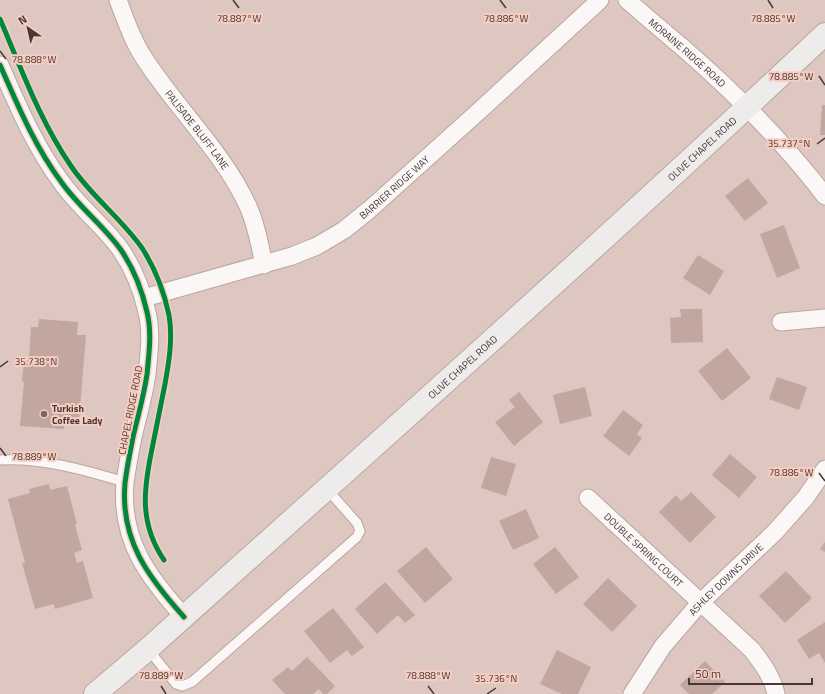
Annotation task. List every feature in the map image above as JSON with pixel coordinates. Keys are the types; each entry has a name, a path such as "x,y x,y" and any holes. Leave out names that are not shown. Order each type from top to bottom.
{"main road":[{"name":"OLIVE CHAPEL ROAD","path":"95,694 148,649 327,489 687,163 825,34"}],"street":[{"name":"PALISADE BLUFF LANE","path":"118,0 130,30 145,60 214,151 237,185 248,207 256,229 264,265"},
{"name":"BARRIER RIDGE WAY","path":"144,298 292,256 317,246 344,230 369,210 600,0"},
{"name":"MORAINE RIDGE ROAD","path":"626,0 682,48 746,107"},
{"name":"CHAPEL RIDGE ROAD","path":"0,65 31,133 46,160 62,183 120,250 134,271 144,298 148,314 150,333 149,352 145,390 125,482 127,518 130,534 141,562 161,591 184,617"},
{"path":"746,107 795,157 825,196"},
{"path":"781,322 825,318"},
{"name":"ASHLEY DOWNS DRIVE","path":"632,694 663,646 700,603 775,532 806,497 825,469"},
{"name":"DOUBLE SPRING COURT","path":"588,498 752,650 768,672 776,694"}],"lane":[{"path":"0,460 36,460 58,464 125,482"},
{"path":"148,649 176,684 182,686 192,682 356,537 360,531 357,523 327,489"}],"building":[{"path":"822,105 825,105 825,135 820,135"},
{"path":"748,178 768,203 745,221 725,196"},
{"path":"784,225 800,268 777,278 760,234"},
{"path":"698,255 724,271 710,295 683,278"},
{"path":"680,309 702,309 703,342 671,343 670,318 681,317"},
{"path":"39,319 78,322 77,335 86,335 79,420 65,419 64,429 20,426 24,382 22,381 24,360 29,360 31,327 38,327"},
{"path":"727,348 751,378 722,401 698,371"},
{"path":"777,377 807,387 799,410 769,399"},
{"path":"585,387 592,416 560,424 553,395"},
{"path":"519,392 543,422 514,446 495,422 515,407 509,400"},
{"path":"623,410 643,425 637,434 642,438 629,456 603,436"},
{"path":"730,454 757,477 739,498 712,475"},
{"path":"491,457 516,464 506,496 481,488"},
{"path":"49,484 50,490 67,486 82,550 74,553 77,563 83,561 93,598 55,609 54,604 35,609 22,563 25,563 8,499 30,493 29,489"},
{"path":"691,492 716,517 690,543 659,512 676,495 681,501"},
{"path":"526,509 539,538 513,550 499,521"},
{"path":"825,542 825,552 820,549"},
{"path":"426,547 453,579 425,603 397,571"},
{"path":"555,547 579,577 556,594 533,564"},
{"path":"786,571 812,598 785,623 759,596"},
{"path":"608,578 637,606 612,632 583,604"},
{"path":"385,582 415,615 405,623 398,615 377,634 355,609"},
{"path":"333,608 364,647 352,656 347,650 330,663 304,631"},
{"path":"825,622 825,663 819,653 809,659 797,640"},
{"path":"557,650 591,667 578,694 562,694 540,684"},
{"path":"307,657 335,686 327,694 323,694 319,689 313,694 285,694 272,680 288,667 292,671"},
{"path":"705,661 725,682 712,694 689,694 680,685"}],"cycle path":[{"path":"0,19 40,113 60,149 79,177 134,237 142,248 155,272 164,298 169,315 171,332 170,350 165,384 147,474 145,504 150,532 164,560"},
{"path":"0,65 13,96 43,155 69,192 121,250 134,272 140,288 149,320 150,335 146,382 133,437 125,483 127,522 132,540 148,572 184,617"}],"place":[{"name":"Turkish Coffee Lady","path":"44,414"}]}
